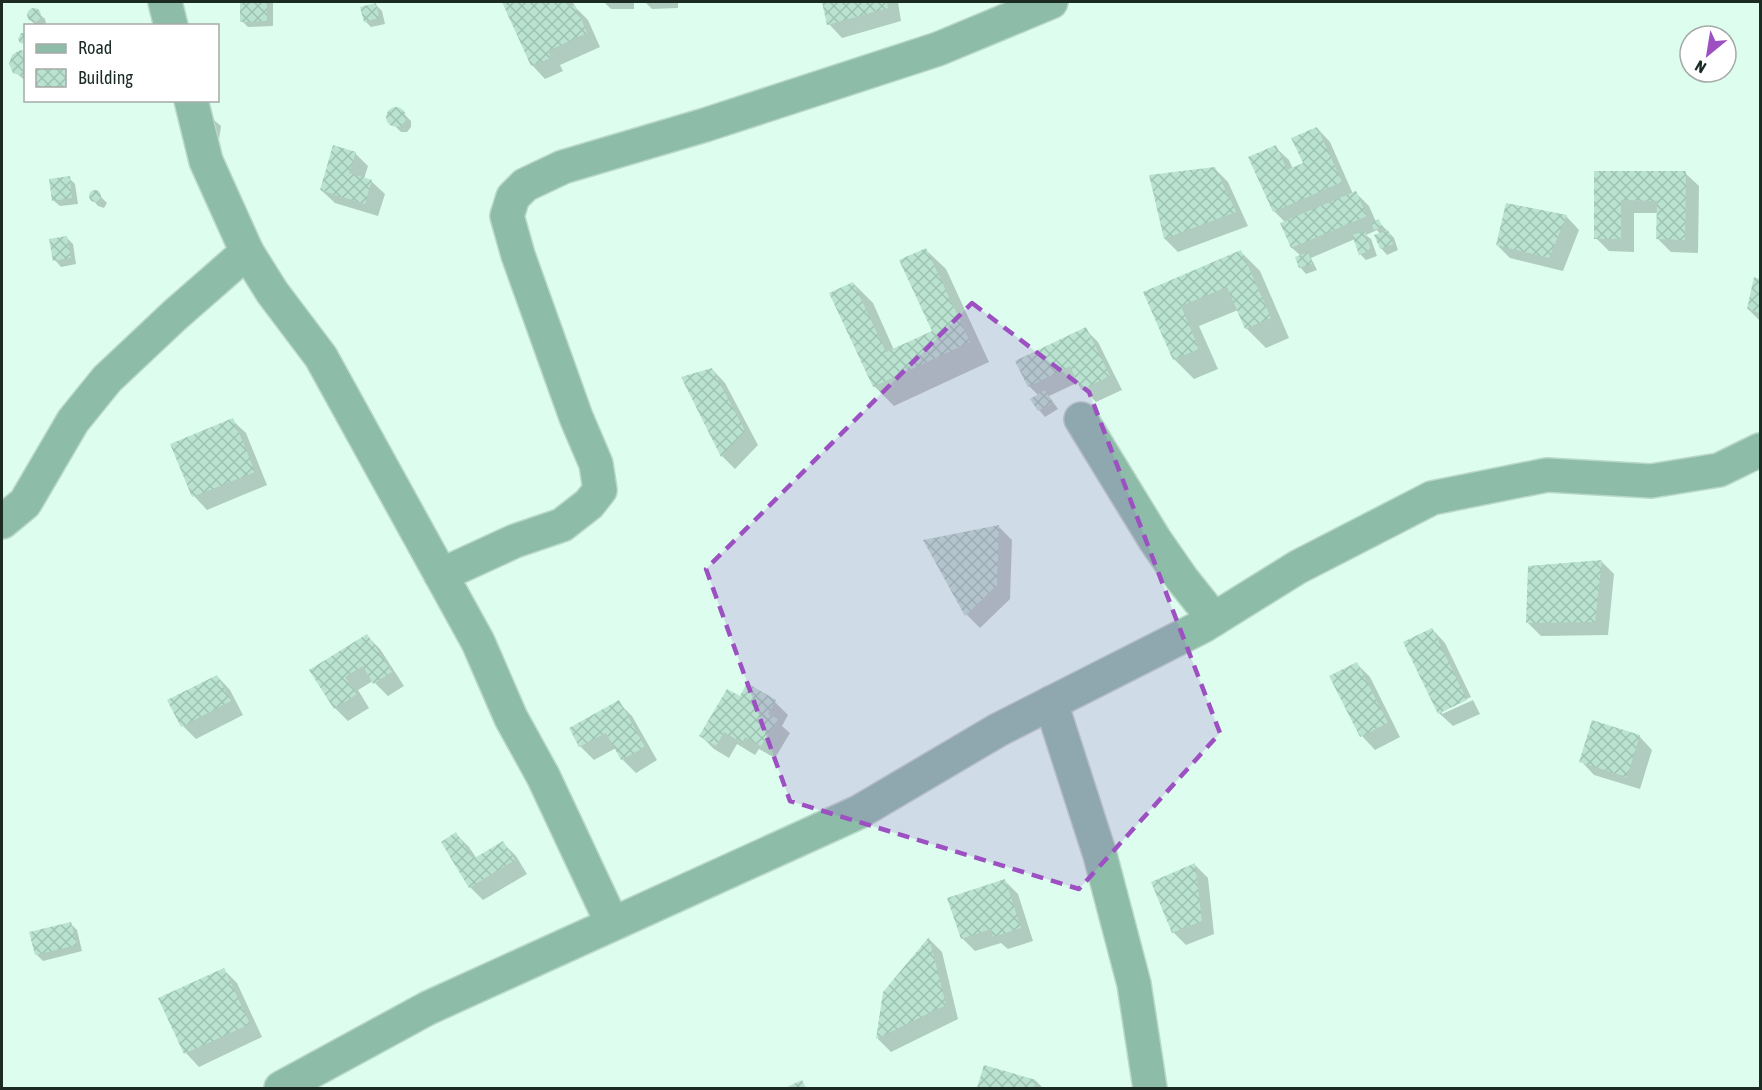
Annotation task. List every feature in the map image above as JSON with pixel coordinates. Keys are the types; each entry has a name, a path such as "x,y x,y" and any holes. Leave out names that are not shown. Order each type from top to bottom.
{"street":[{"path":"165,2 170,24"},
{"path":"441,574 515,541 562,525 589,504 600,490 596,464 572,406 518,255 507,216 513,197 525,185 563,167 705,125 938,49 1051,2"},
{"path":"191,102 206,161 247,252 272,292 321,357 478,642 511,718 543,776 612,923"},
{"path":"2,522 25,503 73,421 107,379 247,252"},
{"path":"1080,419 1155,540 1214,619"},
{"path":"281,1089 428,1008 859,812 998,730 1214,619 1298,567 1432,498 1547,475 1651,481 1719,470 1761,450"},
{"path":"1051,703 1100,855 1134,984 1150,1089"}],"highlighted area":[{"path":"972,303 1089,392 1220,733 1079,889 790,801 706,569"}],"building":[{"path":"240,2 267,2 267,21 240,22"},
{"path":"502,2 567,2 569,7 575,5 587,33 548,51 551,58 531,66"},
{"path":"822,2 887,2 888,8 827,25"},
{"path":"376,3 379,18 364,22 360,7"},
{"path":"34,8 39,10 41,15 39,20 34,22 29,20 27,15 29,10"},
{"path":"21,33 24,33 24,44 20,43 18,39"},
{"path":"20,50 24,51 24,76 13,73 9,64 12,55"},
{"path":"396,107 403,110 406,117 403,124 396,127 389,124 386,117 389,110"},
{"path":"1317,127 1342,182 1273,212 1248,157 1276,145 1287,170 1303,163 1291,138"},
{"path":"333,145 356,152 349,173 372,180 365,204 320,190"},
{"path":"1215,167 1236,212 1164,239 1149,175"},
{"path":"1594,171 1686,171 1685,240 1656,239 1657,201 1621,200 1621,239 1594,239"},
{"path":"70,176 72,198 52,201 49,179"},
{"path":"97,190 101,196 97,202 93,202 89,194"},
{"path":"1356,191 1367,216 1291,248 1280,223"},
{"path":"1506,203 1567,215 1549,258 1496,245"},
{"path":"1379,219 1382,227 1374,230 1371,223"},
{"path":"1388,230 1393,244 1380,249 1374,235"},
{"path":"1365,231 1371,250 1359,255 1352,235"},
{"path":"67,236 71,258 53,261 49,239"},
{"path":"926,248 970,342 873,387 829,293 853,282 886,352 932,331 899,260"},
{"path":"1241,250 1271,318 1245,329 1227,287 1181,306 1199,349 1173,360 1143,292"},
{"path":"1308,252 1312,264 1299,268 1295,257"},
{"path":"1754,277 1760,279 1760,313 1747,309"},
{"path":"1086,327 1110,376 1081,390 1070,366 1028,387 1015,361"},
{"path":"712,368 745,431 721,457 681,377"},
{"path":"1045,390 1053,403 1038,411 1030,399"},
{"path":"233,418 255,472 192,497 170,444"},
{"path":"999,525 997,585 965,616 923,540"},
{"path":"1602,560 1595,622 1526,623 1528,566"},
{"path":"1432,628 1467,700 1438,714 1403,642"},
{"path":"367,634 392,672 373,684 363,666 345,677 357,694 334,709 309,670"},
{"path":"1357,662 1388,723 1360,737 1329,676"},
{"path":"217,675 231,701 181,727 167,700"},
{"path":"747,683 776,700 768,714 778,719 761,746 745,737 742,743 724,732 716,746 699,736 727,689 740,696"},
{"path":"619,700 645,747 621,760 606,733 579,747 569,728"},
{"path":"1592,720 1640,735 1627,777 1579,762"},
{"path":"456,832 473,859 503,841 515,860 469,888 441,842"},
{"path":"1195,863 1202,921 1172,933 1151,882"},
{"path":"1005,879 1021,928 993,937 991,929 961,939 947,898"},
{"path":"71,922 77,945 35,955 29,932"},
{"path":"929,937 946,1005 876,1039 883,992"},
{"path":"224,968 250,1024 184,1054 158,998"},
{"path":"984,1065 1036,1080 1034,1088 977,1088"},
{"path":"802,1080 806,1088 785,1088"}]}
